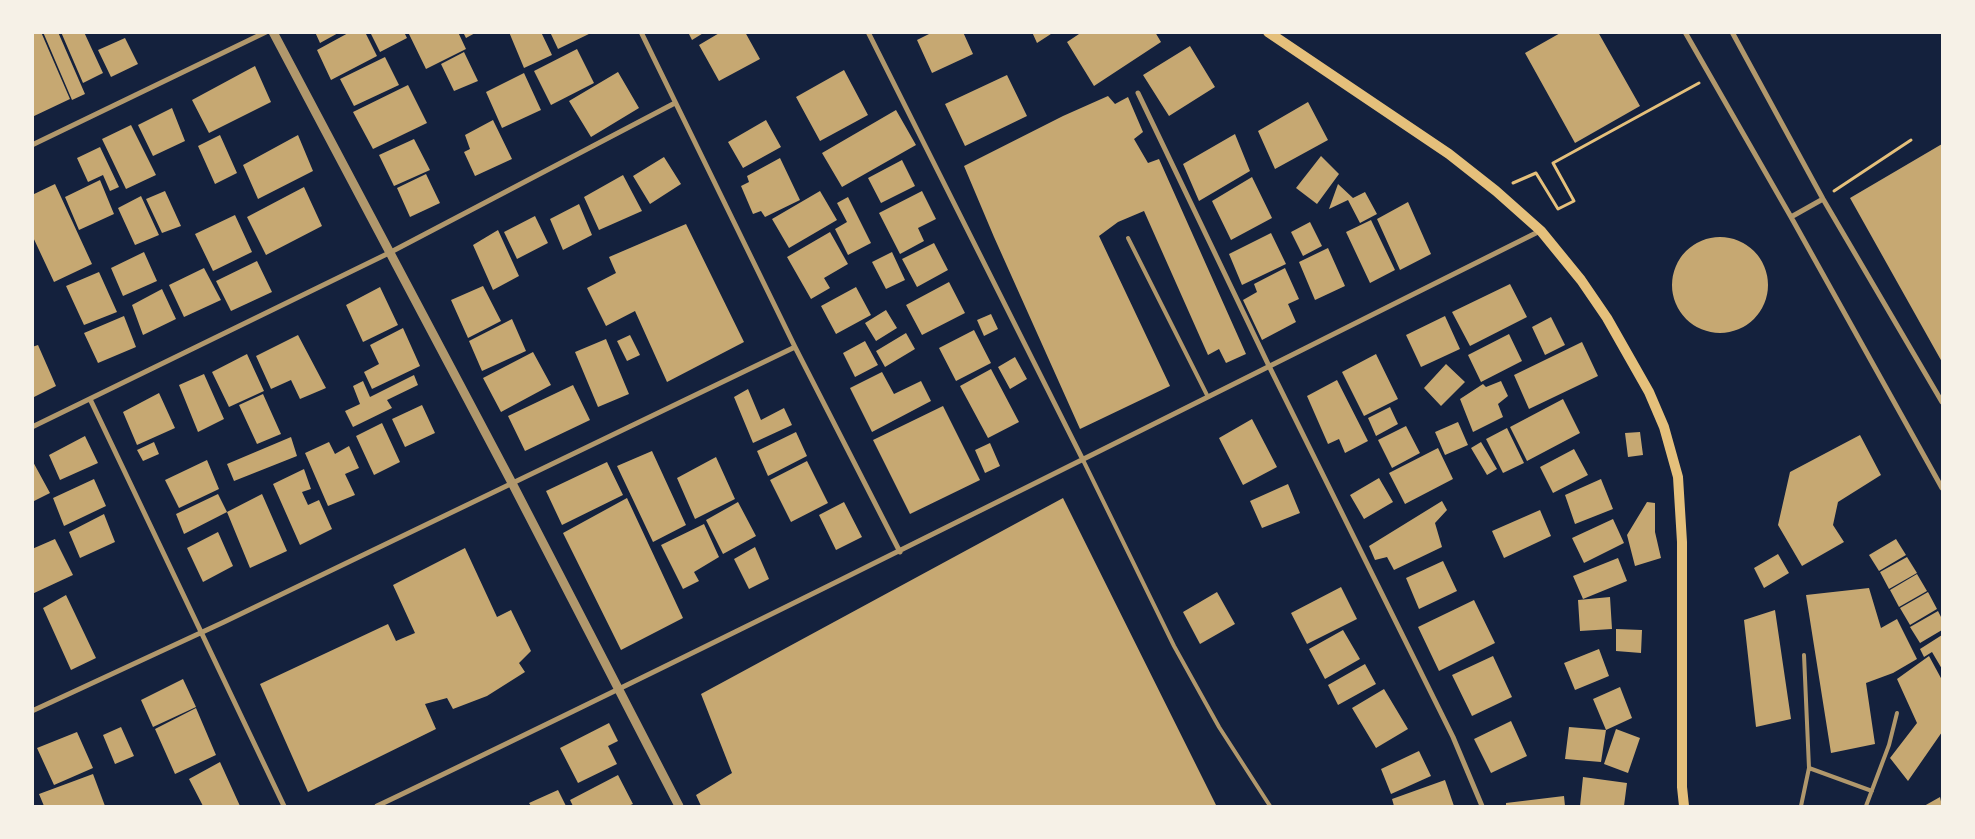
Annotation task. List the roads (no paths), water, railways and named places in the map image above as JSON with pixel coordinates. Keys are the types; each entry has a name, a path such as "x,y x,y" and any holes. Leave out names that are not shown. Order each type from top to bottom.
{"main road":[{"path":"1268,32 1449,154 1496,191 1541,231 1581,280 1607,318 1649,392 1664,427 1678,477 1682,542 1682,787 1684,806"}],"street":[{"path":"32,145 266,32"},
{"path":"273,32 512,483 679,806"},
{"path":"641,32 795,347 900,552"},
{"path":"868,32 1083,460"},
{"path":"1685,32 1791,217 1942,488"},
{"path":"1732,32 1823,198 1942,402"},
{"path":"1138,93 1269,366 1453,736 1482,806"},
{"path":"32,427 389,253 675,103"},
{"path":"1791,217 1823,198"},
{"path":"377,806 900,552 1541,231"},
{"path":"32,711 202,632 795,347"},
{"path":"90,399 284,806"}],"lane":[{"path":"1128,238 1208,397"},
{"path":"1083,460 1174,646 1219,727 1270,806"},
{"path":"1801,806 1809,768 1804,656"},
{"path":"1866,806 1889,744 1896,713"},
{"path":"1809,768 1872,791"}]}
